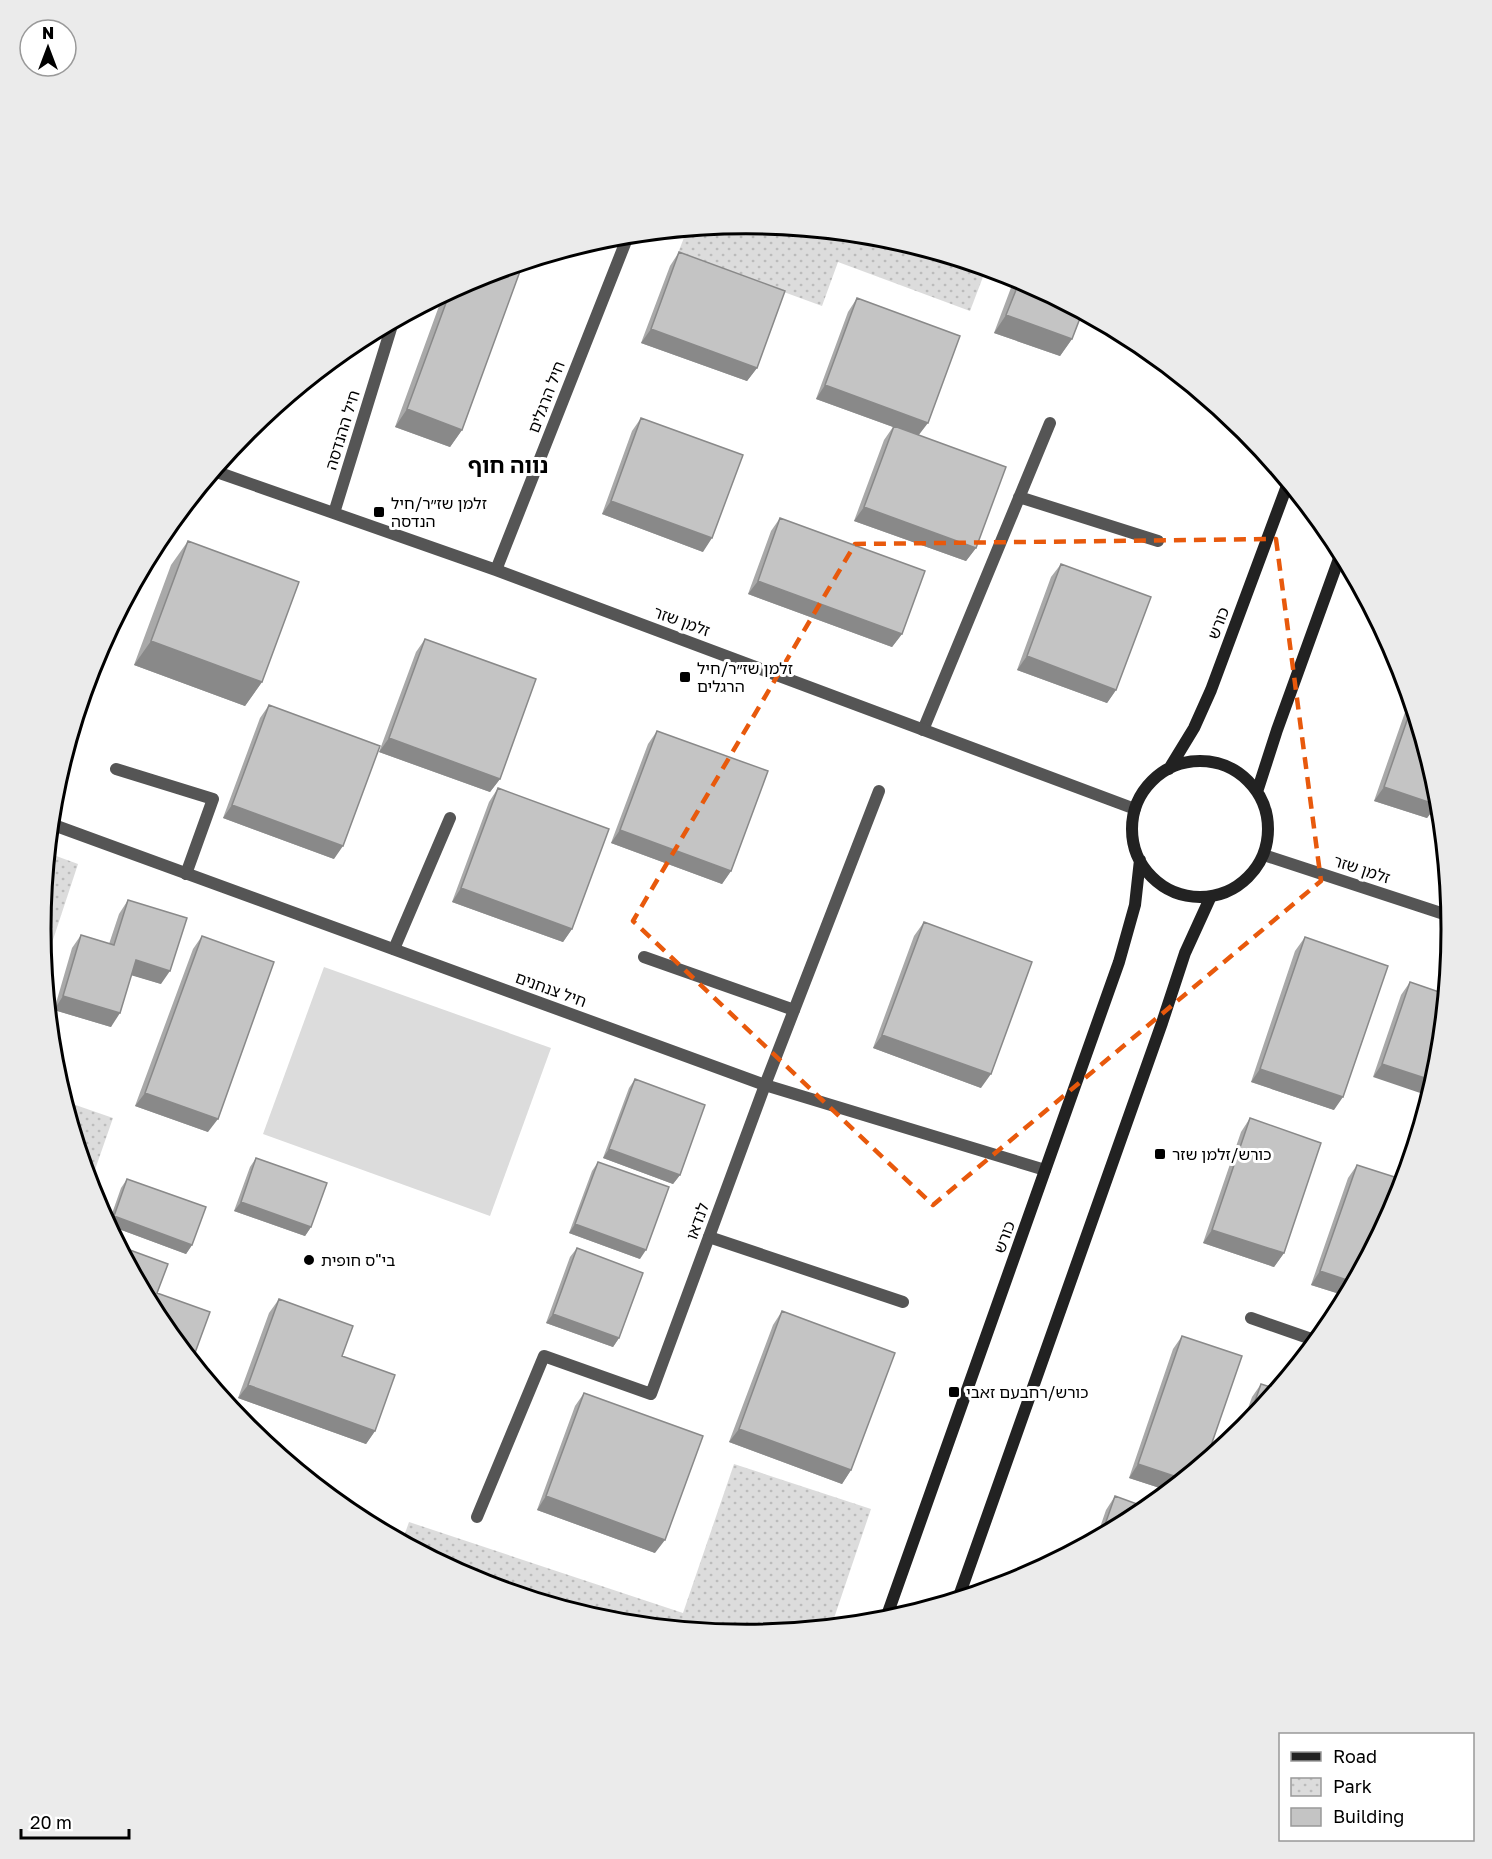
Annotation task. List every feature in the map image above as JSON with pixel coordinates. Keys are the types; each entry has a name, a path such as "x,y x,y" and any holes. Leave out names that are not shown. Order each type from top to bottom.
{"street":[{"name":"חיל הרגלים","path":"496,570 623,246"},
{"name":"חיל ההנדסה","path":"334,513 389,334"},
{"path":"923,730 1050,423"},
{"name":"זלמן שזר","path":"221,473 496,570 1136,809"},
{"name":"כורש","path":"1169,769 1194,729 1211,690 1285,491"},
{"path":"1019,497 1158,541"},
{"path":"1257,792 1276,730 1337,564"},
{"path":"1188,762 1208,762 1227,767 1244,777 1257,792 1268,822 1268,839 1264,855 1255,870 1228,892 1211,896 1190,896 1169,890 1152,877 1140,860 1133,843 1132,826 1136,809 1143,793 1154,779 1169,769 1188,762"},
{"path":"116,769 213,799 186,874"},
{"name":"לנדאו","path":"477,1517 544,1356 651,1394 765,1084 879,791"},
{"path":"394,949 450,818"},
{"name":"חיל צנחנים","path":"59,827 765,1084 1045,1170"},
{"name":"זלמן שזר","path":"1264,855 1441,913"},
{"name":"כורש","path":"889,1609 1119,963 1135,905 1140,860"},
{"path":"961,1590 1185,953 1211,896"},
{"path":"644,957 794,1010"},
{"path":"709,1237 903,1302"},
{"path":"1251,1318 1308,1338"}],"highlighted area":[{"path":"1276,539 1321,881 933,1205 633,921 855,544"}],"green space":[{"path":"746,234 791,236 837,240 882,248 926,258 983,276 970,311 838,262 822,306 678,253 684,237"},
{"path":"55,856 78,864 51,945 52,884"},
{"path":"324,967 551,1048 490,1216 263,1134"},
{"path":"74,1104 113,1118 95,1171"},
{"path":"734,1464 871,1509 834,1619 791,1623 701,1623 655,1619 566,1601 480,1572 405,1535 409,1522 683,1613"}],"building":[{"path":"679,252 785,291 757,368 651,329"},
{"path":"520,272 462,430 407,409 446,303"},
{"path":"1016,289 1079,320 1072,339 1006,315"},
{"path":"857,298 960,336 928,423 825,385"},
{"path":"641,418 743,455 712,538 611,501"},
{"path":"894,426 1006,467 976,548 864,507"},
{"path":"780,518 925,571 902,634 758,581"},
{"path":"188,541 299,582 262,682 151,641"},
{"path":"1061,564 1151,597 1116,690 1027,656"},
{"path":"425,639 536,679 500,779 389,738"},
{"path":"269,705 380,746 343,846 232,805"},
{"path":"1408,718 1429,802 1384,787"},
{"path":"657,731 768,771 731,871 620,830"},
{"path":"498,788 609,829 572,929 461,888"},
{"path":"128,900 187,918 170,971 136,960 120,1013 63,996 81,935 114,945"},
{"path":"924,922 1032,962 991,1074 882,1035"},
{"path":"202,936 274,962 218,1119 145,1093"},
{"path":"1305,937 1388,966 1343,1097 1260,1069"},
{"path":"1410,982 1438,992 1425,1078 1382,1064"},
{"path":"635,1079 705,1105 680,1175 609,1149"},
{"path":"1250,1118 1321,1143 1284,1253 1212,1230"},
{"path":"256,1158 327,1183 311,1227 241,1202"},
{"path":"598,1162 669,1187 646,1250 575,1224"},
{"path":"1357,1165 1395,1177 1369,1237 1346,1280 1320,1271"},
{"path":"127,1179 206,1207 192,1245 114,1216"},
{"path":"577,1248 643,1273 619,1338 553,1314"},
{"path":"130,1250 168,1264 157,1293 210,1312 195,1353 168,1316"},
{"path":"279,1299 353,1326 342,1356 395,1375 375,1431 248,1385"},
{"path":"782,1311 895,1353 851,1470 739,1429"},
{"path":"1182,1336 1242,1356 1211,1445 1175,1476 1138,1464"},
{"path":"1261,1384 1270,1387 1269,1388 1254,1403"},
{"path":"584,1393 703,1436 665,1540 546,1496"},
{"path":"1115,1496 1137,1504 1132,1507 1105,1523"}],"place":[{"name":"זלמן שז״ר/חיל הנדסה","path":"379,512"},
{"name":"זלמן שז״ר/חיל הרגלים","path":"685,677"},
{"name":"כורש/זלמן שזר","path":"1160,1154"},
{"name":"בי\"ס חופית","path":"309,1260"},
{"name":"כורש/רחבעם זאבי","path":"954,1392"}],"district":[{"name":"נווה חוף","path":"508,465"}]}
